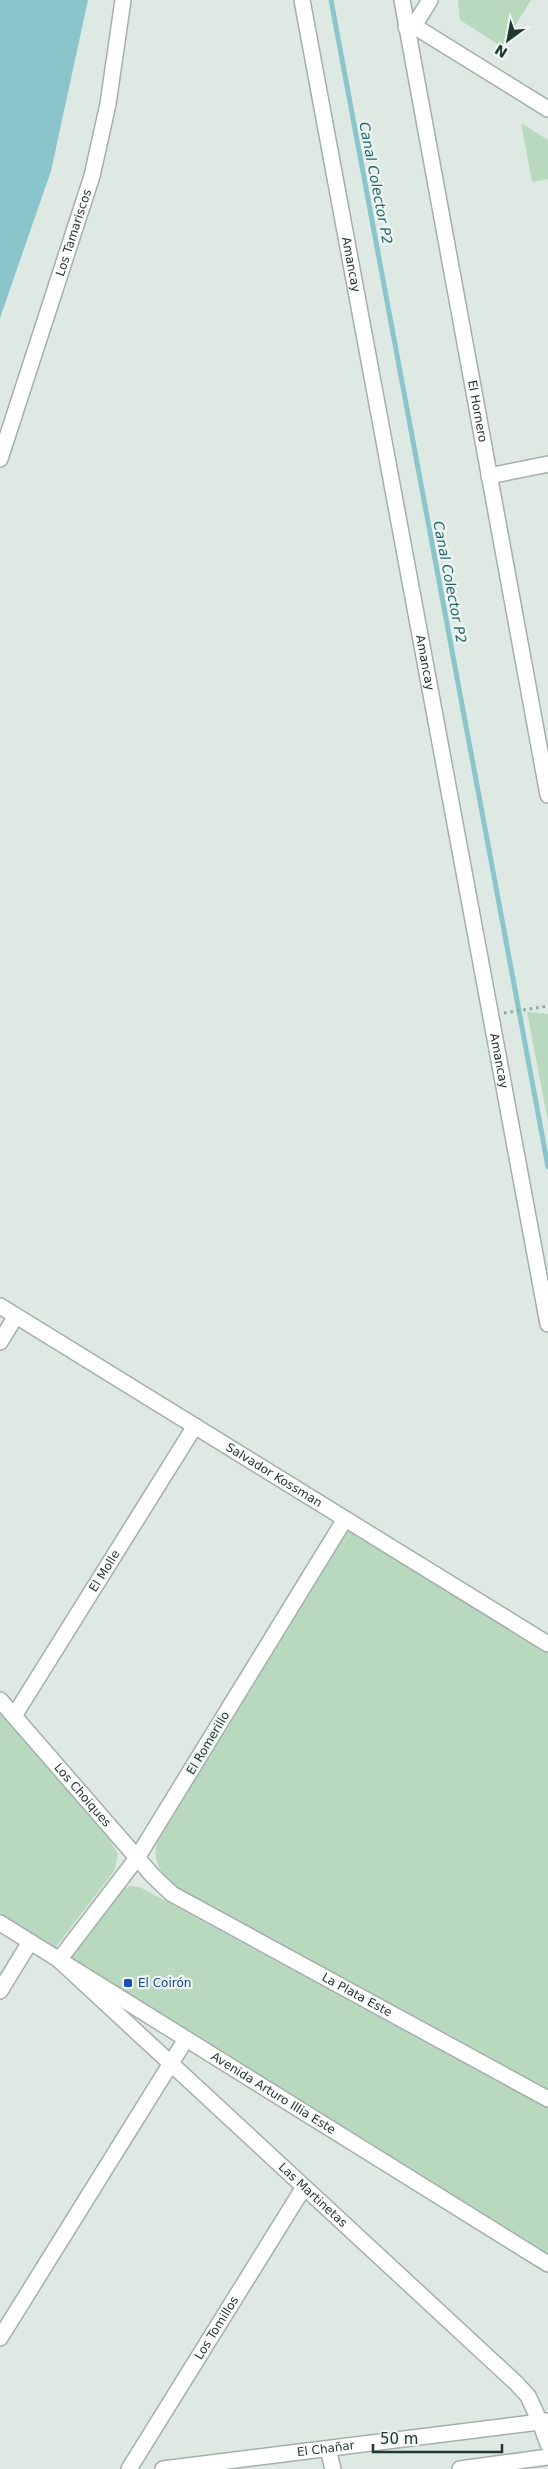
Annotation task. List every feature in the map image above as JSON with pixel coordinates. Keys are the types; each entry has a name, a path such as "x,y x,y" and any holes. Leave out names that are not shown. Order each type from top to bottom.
{"street":[{"name":"Los Tamariscos","path":"0,459 92,176 108,104 123,0"},
{"name":"Amancay","path":"302,0 548,1324"},
{"name":"El Hornero","path":"402,0 410,26 489,476 548,795"},
{"path":"430,0 410,26 548,109"},
{"path":"489,476 548,464"},
{"name":"Salvador Kossman","path":"0,1306 548,1644"},
{"path":"0,1342 16,1316"},
{"name":"El Molle","path":"14,1716 195,1426"},
{"name":"El Romerillo","path":"59,1960 137,1858 345,1519"},
{"name":"Los Choiques","path":"0,1700 167,1890"},
{"name":"La Plata Este","path":"167,1890 548,2099"},
{"name":"Avenida Arturo Illia Este","path":"0,1923 548,2264"},
{"path":"0,1991 30,1942"},
{"name":"Las Martinetas","path":"59,1960 516,2383 528,2396 544,2421 548,2444"},
{"path":"0,2338 186,2039"},
{"name":"Los Tomillos","path":"129,2469 304,2187"},
{"name":"El Chañar","path":"163,2469 544,2421"},
{"path":"328,2448 333,2469"},
{"path":"460,2469 548,2457"}],"path":[{"path":"499,1014 548,1006"}],"green space":[{"path":"458,0 531,0 502,47 460,20"},
{"path":"521,123 548,140 548,179 532,182"},
{"path":"527,1012 548,1014 548,1121"},
{"path":"347,1528 548,1651 548,2092 179,1890 167,1880 156,1860 156,1845 159,1838"},
{"path":"0,1712 107,1835 118,1854 114,1871 55,1948 0,1914"},
{"path":"130,1886 140,1887 548,2108 548,2255 70,1957 123,1890"}],"water":[{"path":"0,0 88,0 51,171 0,318"}],"waterway":[{"name":"Canal Colector P2","path":"331,0 548,1167"}],"place":[{"name":"El Coirón","path":"128,1983"}]}
